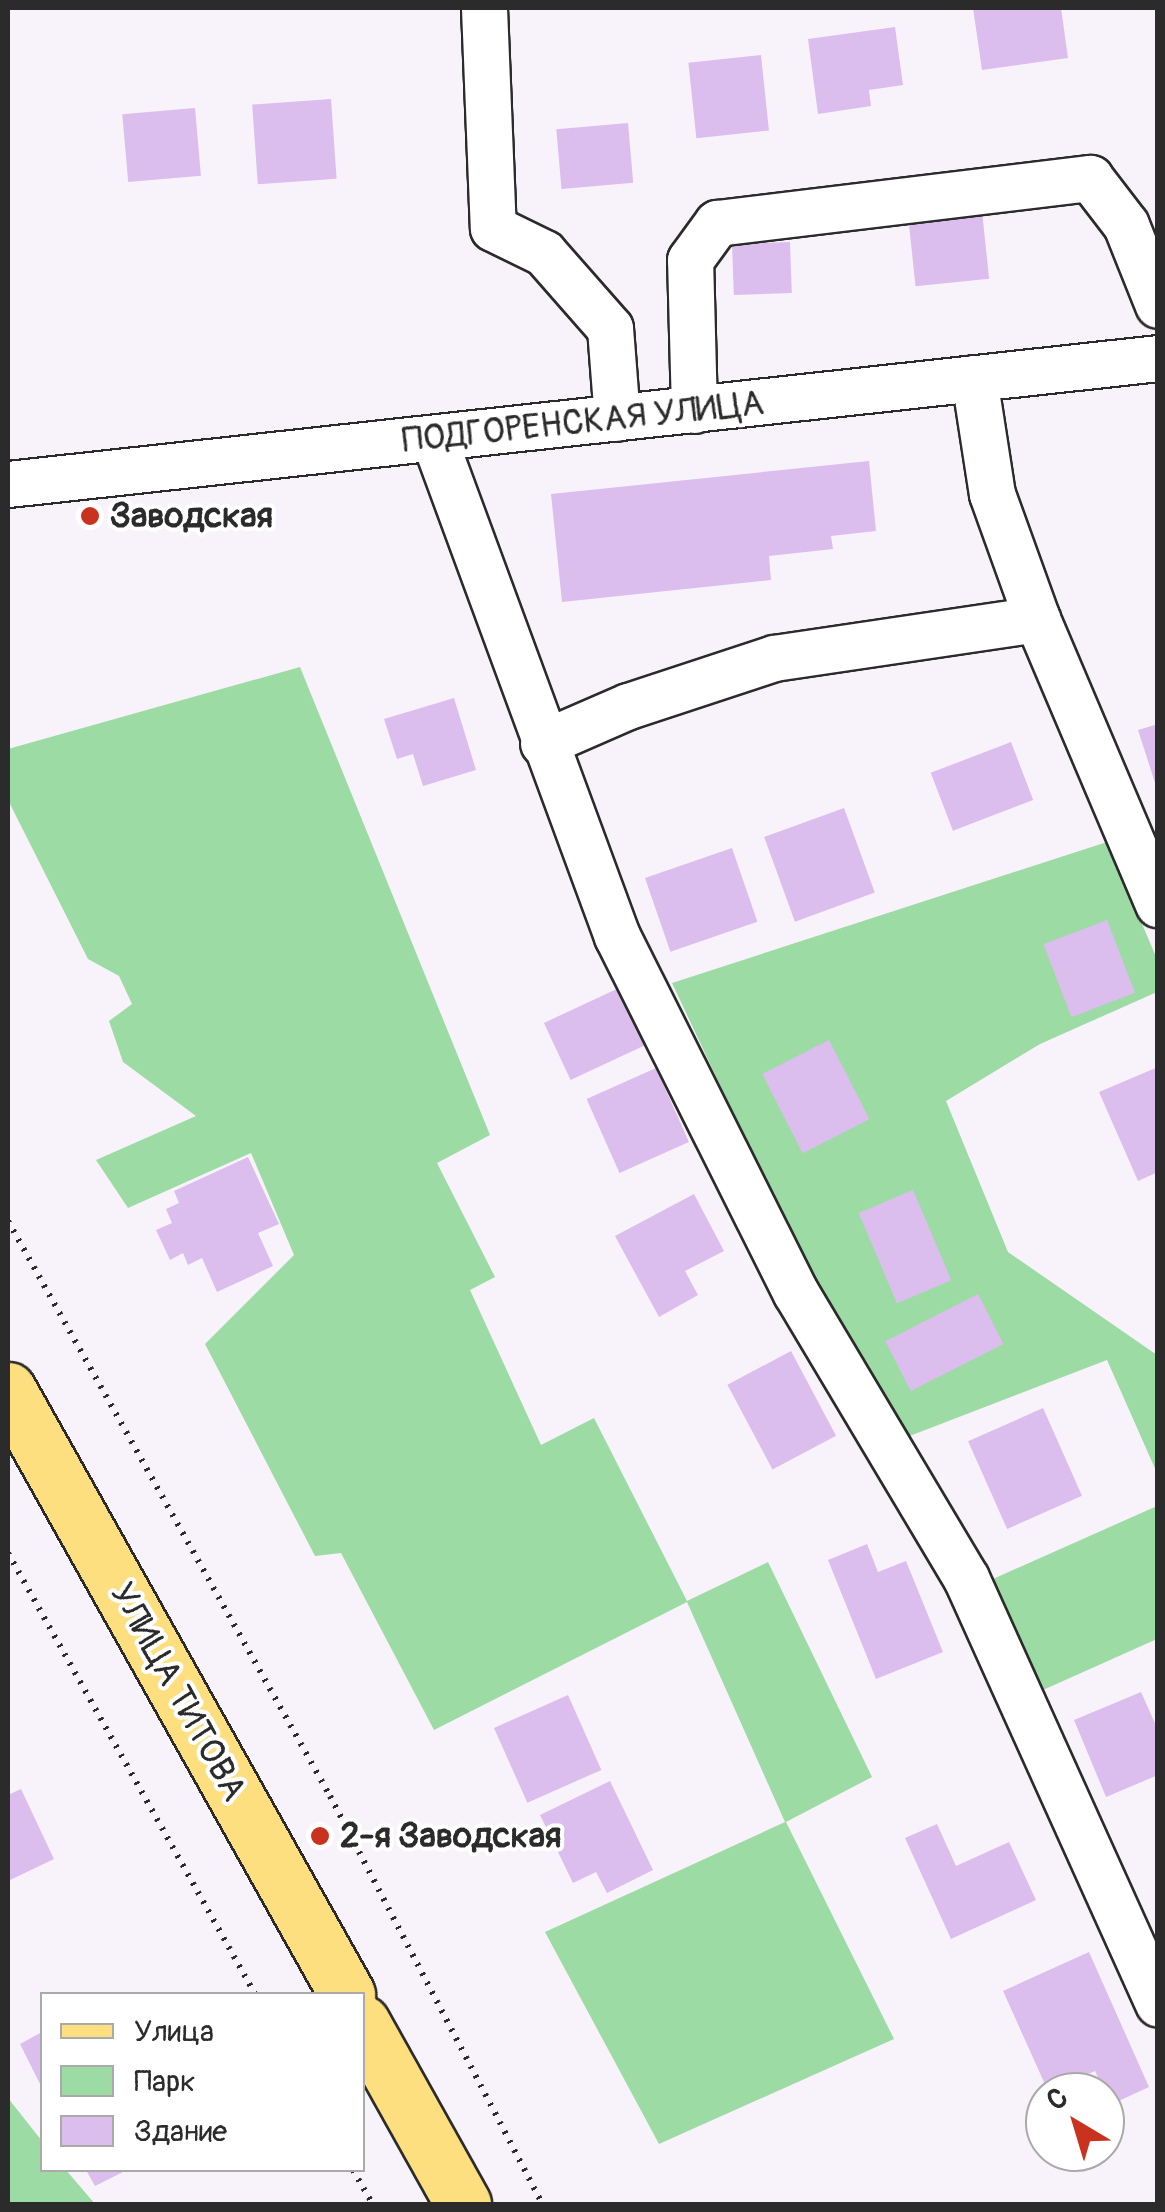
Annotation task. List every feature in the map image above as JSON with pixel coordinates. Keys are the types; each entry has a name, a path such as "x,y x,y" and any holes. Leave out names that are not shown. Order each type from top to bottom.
{"main road":[{"name":"УЛИЦА ТИТОВА","path":"10,1400 346,1992"},
{"path":"365,2027 464,2204"}],"street":[{"path":"484,8 493,228 544,253 610,328 617,418"},
{"path":"694,410 690,260 718,223 1090,178 1126,225 1158,305"},
{"name":"ПОДГОРЕНСКАЯ УЛИЦА","path":"8,484 974,378 1153,345"},
{"path":"974,378 992,494 1037,619 1158,904"},
{"path":"434,439 617,936 796,1293 966,1578 1158,2004"},
{"path":"543,743 628,706 774,658 1037,619"}],"path":[{"path":"8,1221 330,1796 542,2204"},
{"path":"8,1553 255,1992"},
{"path":"354,2172 373,2204"}],"green space":[{"path":"300,667 490,1135 437,1163 495,1277 470,1290 541,1445 594,1418 687,1601 768,1562 872,1777 786,1822 894,2039 659,2144 545,1932 785,1822 687,1602 434,1730 341,1553 315,1556 205,1344 294,1255 251,1153 128,1208 96,1160 196,1116 123,1062 109,1021 132,1004 119,976 88,959 8,800 8,749"},
{"path":"1107,842 1157,959 1157,992 1040,1044 946,1101 1008,1252 1157,1355 1157,1473 1107,1360 907,1437 833,1325 672,983"},
{"path":"1157,1506 1157,1639 1034,1694 984,1583"},
{"path":"8,2098 40,2138 40,2172 68,2172 95,2204 8,2204"}],"building":[{"path":"973,8 1061,8 1068,58 982,70"},
{"path":"895,27 903,85 869,90 871,106 818,114 808,39"},
{"path":"761,55 769,131 696,138 688,63"},
{"path":"331,99 337,179 258,184 252,105"},
{"path":"195,108 201,176 128,182 122,114"},
{"path":"628,123 633,183 562,189 556,129"},
{"path":"982,211 989,279 916,286 908,219"},
{"path":"790,242 792,293 734,295 732,244"},
{"path":"869,461 876,531 831,536 833,549 769,556 771,580 562,602 551,494"},
{"path":"454,698 476,770 423,786 413,754 397,759 384,719"},
{"path":"1158,724 1158,789 1157,789 1138,730"},
{"path":"1011,742 1033,800 953,831 931,773"},
{"path":"844,808 875,893 795,922 764,837"},
{"path":"732,848 757,922 670,952 645,878"},
{"path":"1107,920 1135,993 1071,1017 1044,944"},
{"path":"621,987 648,1044 571,1080 544,1023"},
{"path":"829,1040 869,1119 803,1153 762,1074"},
{"path":"1158,1067 1158,1172 1138,1181 1099,1092"},
{"path":"656,1068 689,1142 620,1173 587,1099"},
{"path":"248,1157 279,1224 258,1233 273,1266 217,1292 202,1258 188,1265 183,1253 170,1260 156,1230 172,1223 166,1209 179,1203 174,1191"},
{"path":"913,1190 951,1280 897,1303 859,1213"},
{"path":"694,1194 724,1251 685,1271 698,1295 659,1317 615,1236"},
{"path":"978,1294 1003,1344 911,1391 885,1341"},
{"path":"791,1351 836,1436 772,1470 727,1385"},
{"path":"1043,1408 1082,1496 1007,1529 968,1441"},
{"path":"867,1544 878,1572 906,1561 943,1652 876,1679 828,1560"},
{"path":"1141,1692 1158,1730 1158,1775 1106,1797 1074,1720"},
{"path":"568,1695 601,1770 527,1803 494,1728"},
{"path":"610,1781 653,1870 607,1893 596,1872 573,1883 540,1815"},
{"path":"21,1789 54,1859 8,1881 8,1795"},
{"path":"937,1824 956,1866 1009,1842 1036,1900 951,1939 905,1838"},
{"path":"1089,1952 1149,2087 1125,2098 1125,2072 1039,2072 1003,1991"},
{"path":"40,2033 40,2084 20,2044"},
{"path":"87,2172 123,2172 95,2186"}],"place":[{"name":"Заводская","path":"90,516"},
{"name":"2-я Заводская","path":"320,1836"}]}
